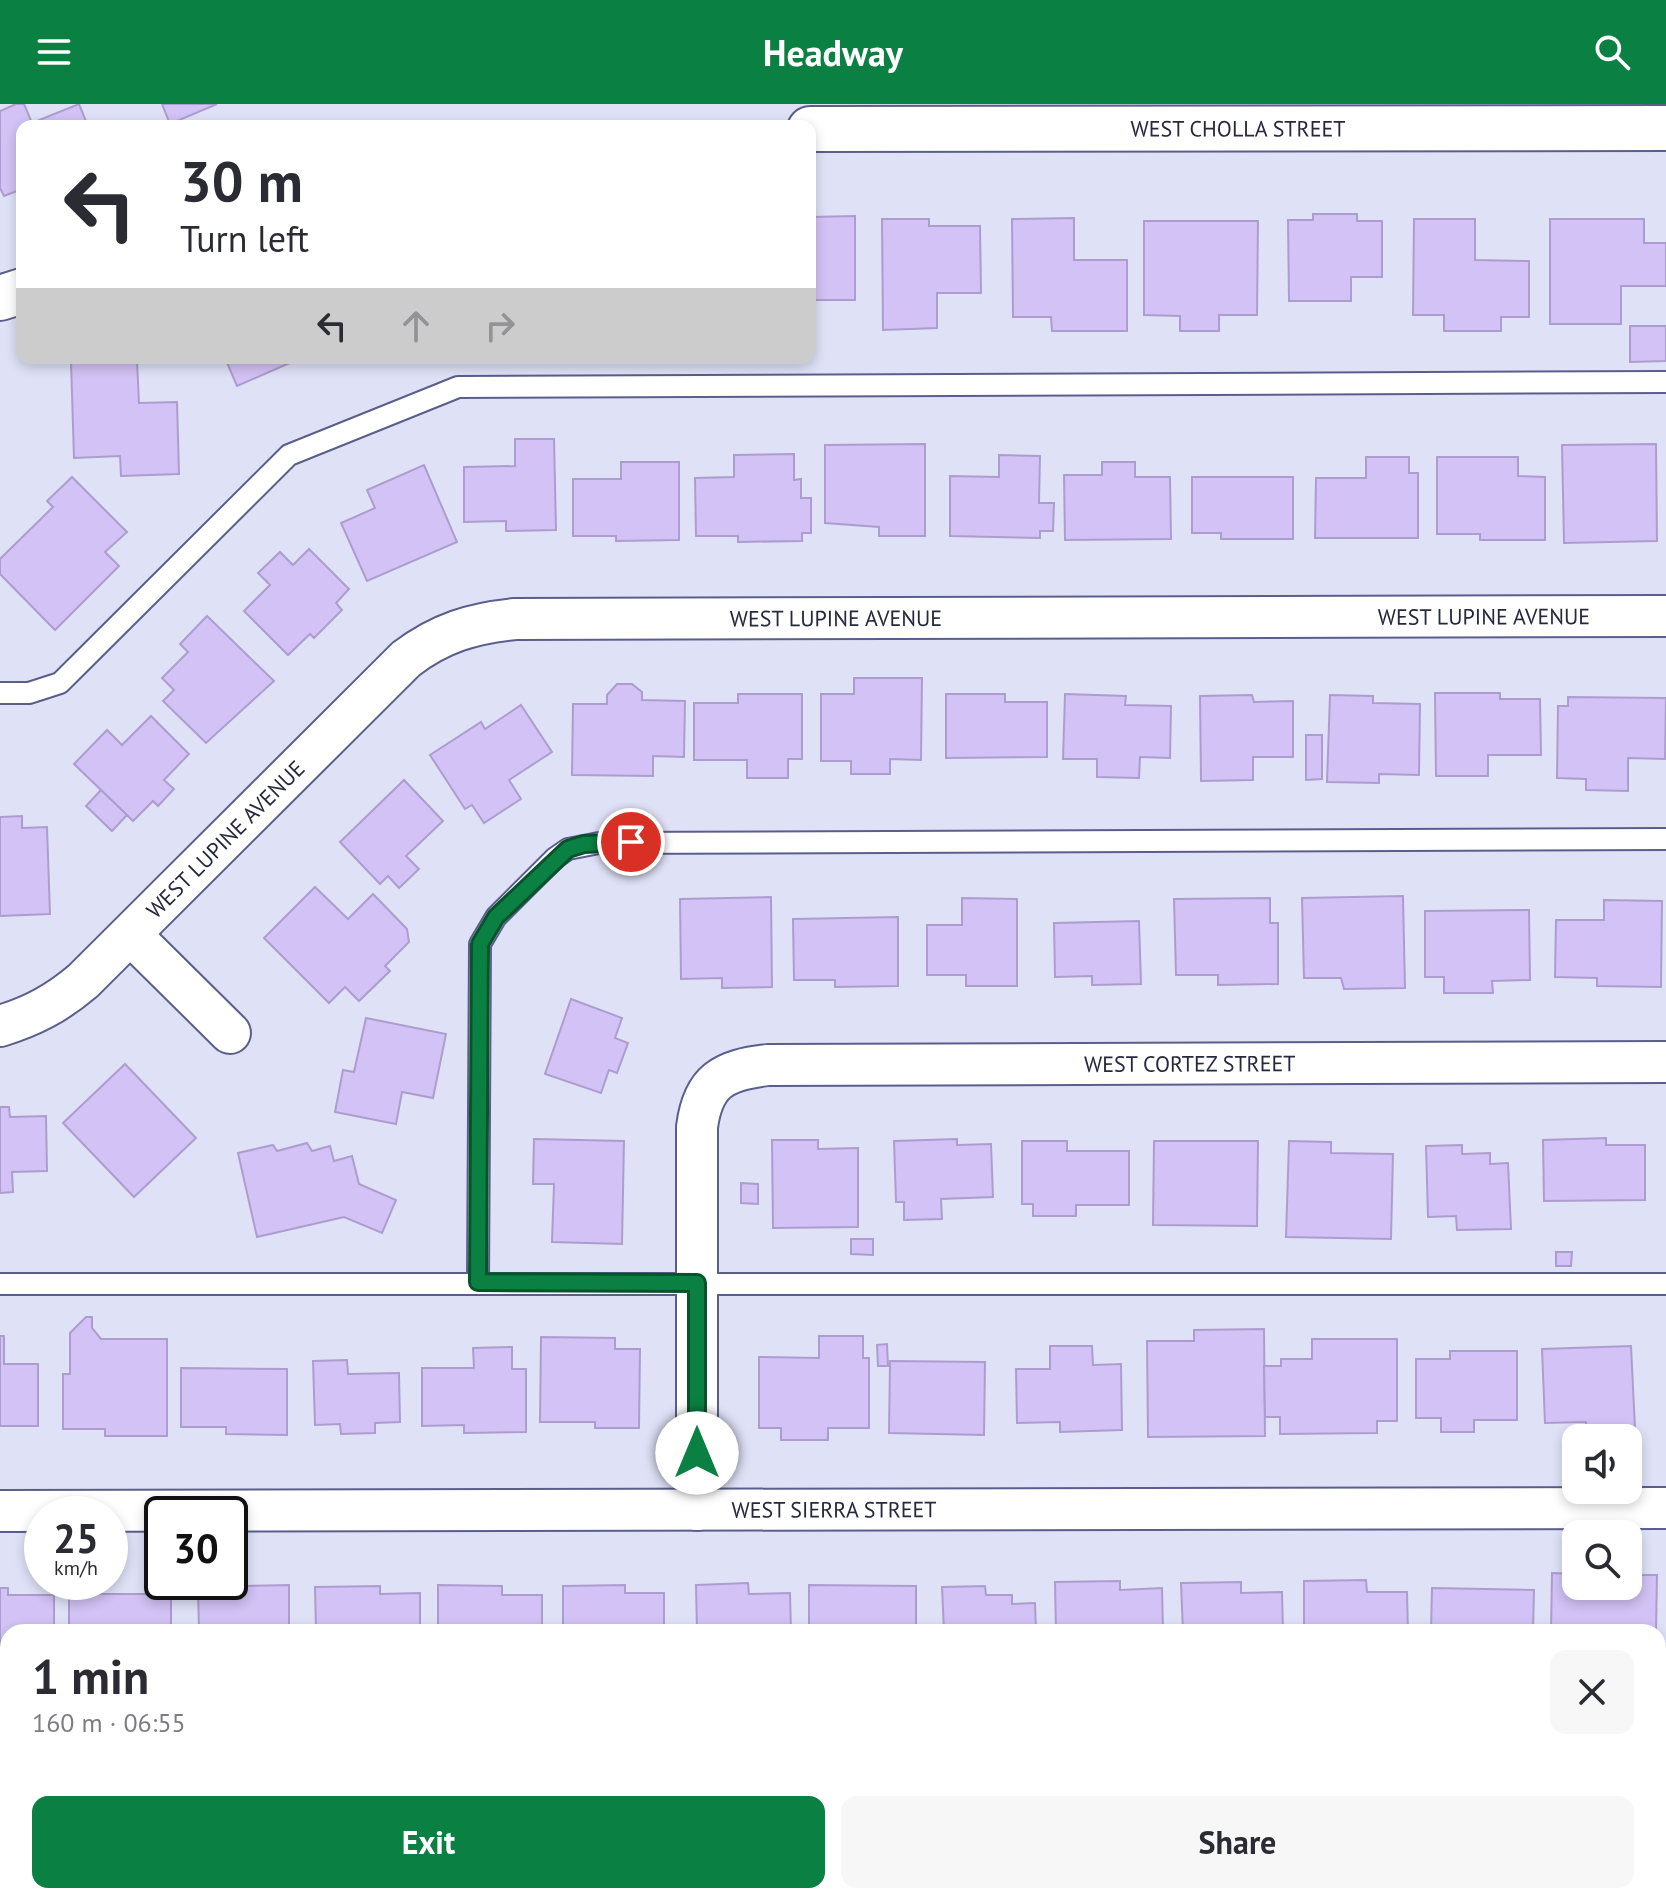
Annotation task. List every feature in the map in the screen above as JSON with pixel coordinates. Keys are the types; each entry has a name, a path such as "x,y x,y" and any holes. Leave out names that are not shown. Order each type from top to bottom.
{"street":[{"name":"WEST CHOLLA STREET","path":"816,129 1666,128"},
{"name":"WEST LUPINE AVENUE","path":"0,1026 31,1017 60,1000 131,935 406,659 443,635 487,622 1666,616"},
{"name":"WEST LUPINE AVENUE","path":"131,935 230,1033"},
{"name":"WEST CORTEZ STREET","path":"697,1283 697,1127 705,1094 716,1080 731,1072 768,1065 1666,1062"},
{"path":"697,1283 697,1510"},
{"name":"WEST SIERRA STREET","path":"0,1511 1666,1508"}],"lane":[{"path":"0,693 29,693 60,683 289,455 458,387 1666,382"},
{"path":"478,1282 480,944 496,917 568,849 599,843 1666,839"},
{"path":"0,1284 1666,1284"}],"building":[{"path":"24,104 31,120 16,120 16,191 4,196 0,188 0,111"},
{"path":"79,104 86,120 39,120"},
{"path":"162,104 217,104 179,120 168,120"},
{"path":"1313,214 1357,214 1357,221 1382,221 1382,277 1351,277 1351,301 1289,301 1288,220 1313,220"},
{"path":"855,216 855,300 816,300 816,217"},
{"path":"1074,218 1074,260 1127,260 1127,331 1052,331 1051,317 1013,317 1012,219"},
{"path":"882,219 929,219 929,226 980,226 981,293 937,293 937,328 883,330"},
{"path":"1414,219 1475,219 1475,260 1529,261 1529,317 1501,317 1501,331 1444,331 1444,315 1413,315"},
{"path":"1550,219 1644,219 1644,243 1666,243 1666,286 1621,286 1621,324 1550,324"},
{"path":"1144,221 1258,221 1257,315 1219,315 1219,331 1180,331 1180,316 1144,315"},
{"path":"1630,326 1666,326 1666,361 1630,362"},
{"path":"71,364 137,364 139,403 177,402 179,474 121,476 120,456 74,458"},
{"path":"228,364 287,364 237,386"},
{"path":"515,439 554,439 556,530 506,531 506,521 464,522 464,467 515,466"},
{"path":"925,444 925,536 879,536 879,527 825,523 825,445"},
{"path":"1656,444 1657,541 1564,543 1562,445"},
{"path":"794,454 794,480 801,479 801,498 811,498 811,533 802,533 802,541 738,542 738,536 696,536 695,478 734,477 734,455"},
{"path":"999,455 1040,456 1039,503 1054,503 1053,531 1040,531 1040,538 950,536 950,476 999,477"},
{"path":"1366,457 1409,457 1409,473 1418,473 1418,538 1315,538 1316,478 1366,478"},
{"path":"1437,457 1518,457 1518,476 1545,477 1545,540 1480,540 1480,534 1437,534"},
{"path":"621,462 679,462 679,540 616,541 616,536 573,536 573,479 621,479"},
{"path":"1102,462 1135,462 1135,477 1170,477 1171,539 1065,540 1064,475 1102,475"},
{"path":"424,465 457,542 367,581 341,523 375,508 367,490"},
{"path":"72,477 127,532 105,552 119,566 55,630 0,574 0,559 53,507 47,501"},
{"path":"1192,477 1293,477 1293,539 1221,539 1221,533 1192,533"},
{"path":"309,549 349,589 336,603 342,610 314,638 310,634 288,655 244,611 270,585 258,573 280,552 293,565"},
{"path":"207,616 274,681 206,743 163,701 174,690 162,678 188,652 180,644"},
{"path":"854,678 922,678 921,760 890,759 890,774 851,774 851,761 821,761 821,694 854,694"},
{"path":"617,684 632,684 642,692 642,700 685,701 684,757 653,756 653,776 572,775 573,704 607,704 607,695"},
{"path":"1435,693 1500,693 1500,699 1540,699 1541,755 1488,755 1488,776 1436,776"},
{"path":"738,694 802,694 802,759 788,759 788,778 747,778 747,760 694,760 694,703 738,703"},
{"path":"946,694 1005,694 1005,702 1047,702 1047,757 946,758"},
{"path":"1065,694 1126,696 1125,705 1171,706 1170,758 1140,757 1139,778 1097,777 1097,759 1063,759"},
{"path":"1252,695 1254,702 1293,701 1293,757 1253,757 1253,780 1201,781 1200,696"},
{"path":"1330,695 1373,696 1373,703 1420,704 1419,775 1379,774 1379,783 1327,782"},
{"path":"1568,697 1666,698 1665,759 1628,758 1628,791 1586,790 1586,779 1557,778 1558,706 1568,706"},
{"path":"521,705 552,752 509,780 521,799 484,823 472,805 465,809 430,755 481,722 485,729"},
{"path":"151,716 189,754 164,780 174,789 158,806 153,801 133,821 74,764 107,730 122,745"},
{"path":"1306,735 1322,735 1322,779 1306,780"},
{"path":"404,780 443,821 406,856 419,869 399,888 388,876 380,884 340,842"},
{"path":"101,790 127,815 112,831 86,806"},
{"path":"22,816 22,828 47,827 50,914 0,916 0,817"},
{"path":"315,887 348,919 373,894 407,929 409,942 385,966 390,971 359,1001 345,987 329,1003 264,938"},
{"path":"1403,896 1405,988 1344,989 1341,978 1304,978 1302,898"},
{"path":"771,897 772,987 722,988 722,978 681,979 680,899"},
{"path":"962,898 1017,899 1017,986 966,986 966,975 927,975 927,925 962,925"},
{"path":"1270,898 1270,923 1278,923 1278,984 1218,985 1218,975 1176,975 1174,899"},
{"path":"1604,900 1662,901 1661,987 1597,986 1597,978 1555,977 1556,920 1604,920"},
{"path":"1529,910 1530,980 1492,981 1493,993 1444,993 1444,977 1425,977 1425,911"},
{"path":"898,917 898,986 835,987 835,980 794,980 793,919"},
{"path":"1139,921 1141,984 1092,985 1092,976 1055,977 1054,923"},
{"path":"571,999 622,1018 615,1038 628,1043 617,1073 609,1070 601,1093 545,1074"},
{"path":"366,1018 446,1034 433,1098 402,1092 396,1124 335,1112 343,1070 354,1072"},
{"path":"125,1064 196,1138 134,1197 63,1123"},
{"path":"0,1107 9,1107 10,1117 46,1116 47,1171 12,1172 13,1192 0,1193"},
{"path":"1606,1138 1606,1145 1645,1145 1645,1200 1544,1201 1543,1140"},
{"path":"534,1139 624,1141 622,1244 552,1242 554,1184 533,1184"},
{"path":"957,1139 957,1145 991,1144 993,1197 941,1199 942,1219 904,1220 904,1202 896,1202 894,1141"},
{"path":"772,1140 818,1140 818,1149 858,1148 858,1227 773,1228"},
{"path":"1022,1141 1067,1141 1067,1151 1129,1151 1129,1205 1076,1205 1076,1216 1033,1216 1033,1204 1022,1204"},
{"path":"1154,1141 1258,1141 1257,1226 1153,1225"},
{"path":"1289,1141 1331,1142 1331,1153 1393,1154 1391,1239 1286,1237"},
{"path":"307,1143 312,1151 330,1146 334,1161 352,1156 359,1184 396,1200 382,1233 344,1217 257,1237 238,1153 273,1145 277,1151"},
{"path":"1462,1145 1462,1154 1490,1153 1490,1164 1508,1163 1511,1229 1457,1230 1456,1216 1428,1217 1426,1146"},
{"path":"741,1183 758,1184 758,1204 741,1203"},
{"path":"851,1239 873,1239 873,1255 851,1254"},
{"path":"1556,1252 1572,1252 1571,1266 1556,1266"},
{"path":"86,1317 92,1317 92,1328 101,1339 167,1339 167,1436 105,1436 105,1429 63,1429 63,1374 70,1374 70,1333"},
{"path":"1264,1329 1265,1436 1148,1437 1147,1341 1194,1341 1194,1330"},
{"path":"0,1336 4,1336 4,1364 38,1364 38,1426 0,1426"},
{"path":"819,1336 863,1336 863,1358 869,1358 869,1428 828,1428 828,1440 781,1440 781,1428 759,1428 759,1357 819,1358"},
{"path":"541,1337 615,1338 615,1349 640,1349 639,1428 595,1428 595,1422 540,1422"},
{"path":"1312,1339 1397,1339 1397,1421 1377,1421 1377,1433 1280,1434 1280,1417 1265,1417 1264,1366 1281,1366 1281,1359 1312,1359"},
{"path":"887,1344 888,1366 878,1366 877,1345"},
{"path":"1050,1346 1092,1346 1093,1365 1121,1364 1122,1430 1060,1432 1060,1422 1017,1423 1016,1369 1050,1369"},
{"path":"1631,1346 1635,1424 1545,1423 1542,1349"},
{"path":"512,1347 512,1369 526,1369 526,1432 464,1433 464,1425 422,1426 422,1368 474,1368 473,1348"},
{"path":"1450,1351 1517,1351 1517,1420 1474,1420 1474,1432 1441,1432 1441,1418 1416,1418 1416,1359 1450,1359"},
{"path":"347,1360 348,1374 399,1373 400,1422 375,1423 375,1433 341,1434 340,1424 315,1425 313,1361"},
{"path":"890,1361 985,1362 984,1435 889,1433"},
{"path":"181,1368 287,1369 287,1435 226,1434 226,1427 181,1427"},
{"path":"1552,1573 1562,1573 1562,1600 1642,1600 1642,1575 1657,1575 1656,1624 1551,1624"},
{"path":"1366,1580 1367,1592 1407,1592 1408,1624 1304,1624 1304,1581"},
{"path":"1120,1581 1120,1590 1162,1588 1163,1624 1056,1624 1055,1582"},
{"path":"1241,1582 1241,1593 1282,1592 1283,1624 1183,1624 1181,1583"},
{"path":"748,1583 749,1594 790,1593 791,1624 697,1624 696,1585"},
{"path":"289,1585 289,1624 199,1624 198,1600 248,1600 248,1586"},
{"path":"438,1585 502,1586 502,1595 542,1595 542,1624 438,1624"},
{"path":"625,1585 625,1593 664,1593 664,1624 563,1624 563,1586"},
{"path":"809,1585 916,1586 916,1624 809,1624"},
{"path":"380,1586 380,1594 420,1593 420,1624 316,1624 315,1587"},
{"path":"985,1586 986,1595 1012,1595 1012,1604 1035,1603 1036,1624 944,1624 942,1587"},
{"path":"0,1588 8,1588 8,1595 24,1595 24,1600 54,1600 54,1624 0,1624"},
{"path":"1432,1588 1534,1590 1533,1624 1431,1624"},
{"path":"128,1594 144,1594 144,1600 171,1600 171,1624 69,1624 69,1600 128,1600"}],"route":[{"path":"631,842 584,844 568,849 496,917 480,944 478,1282 697,1283 697,1453"}]}
